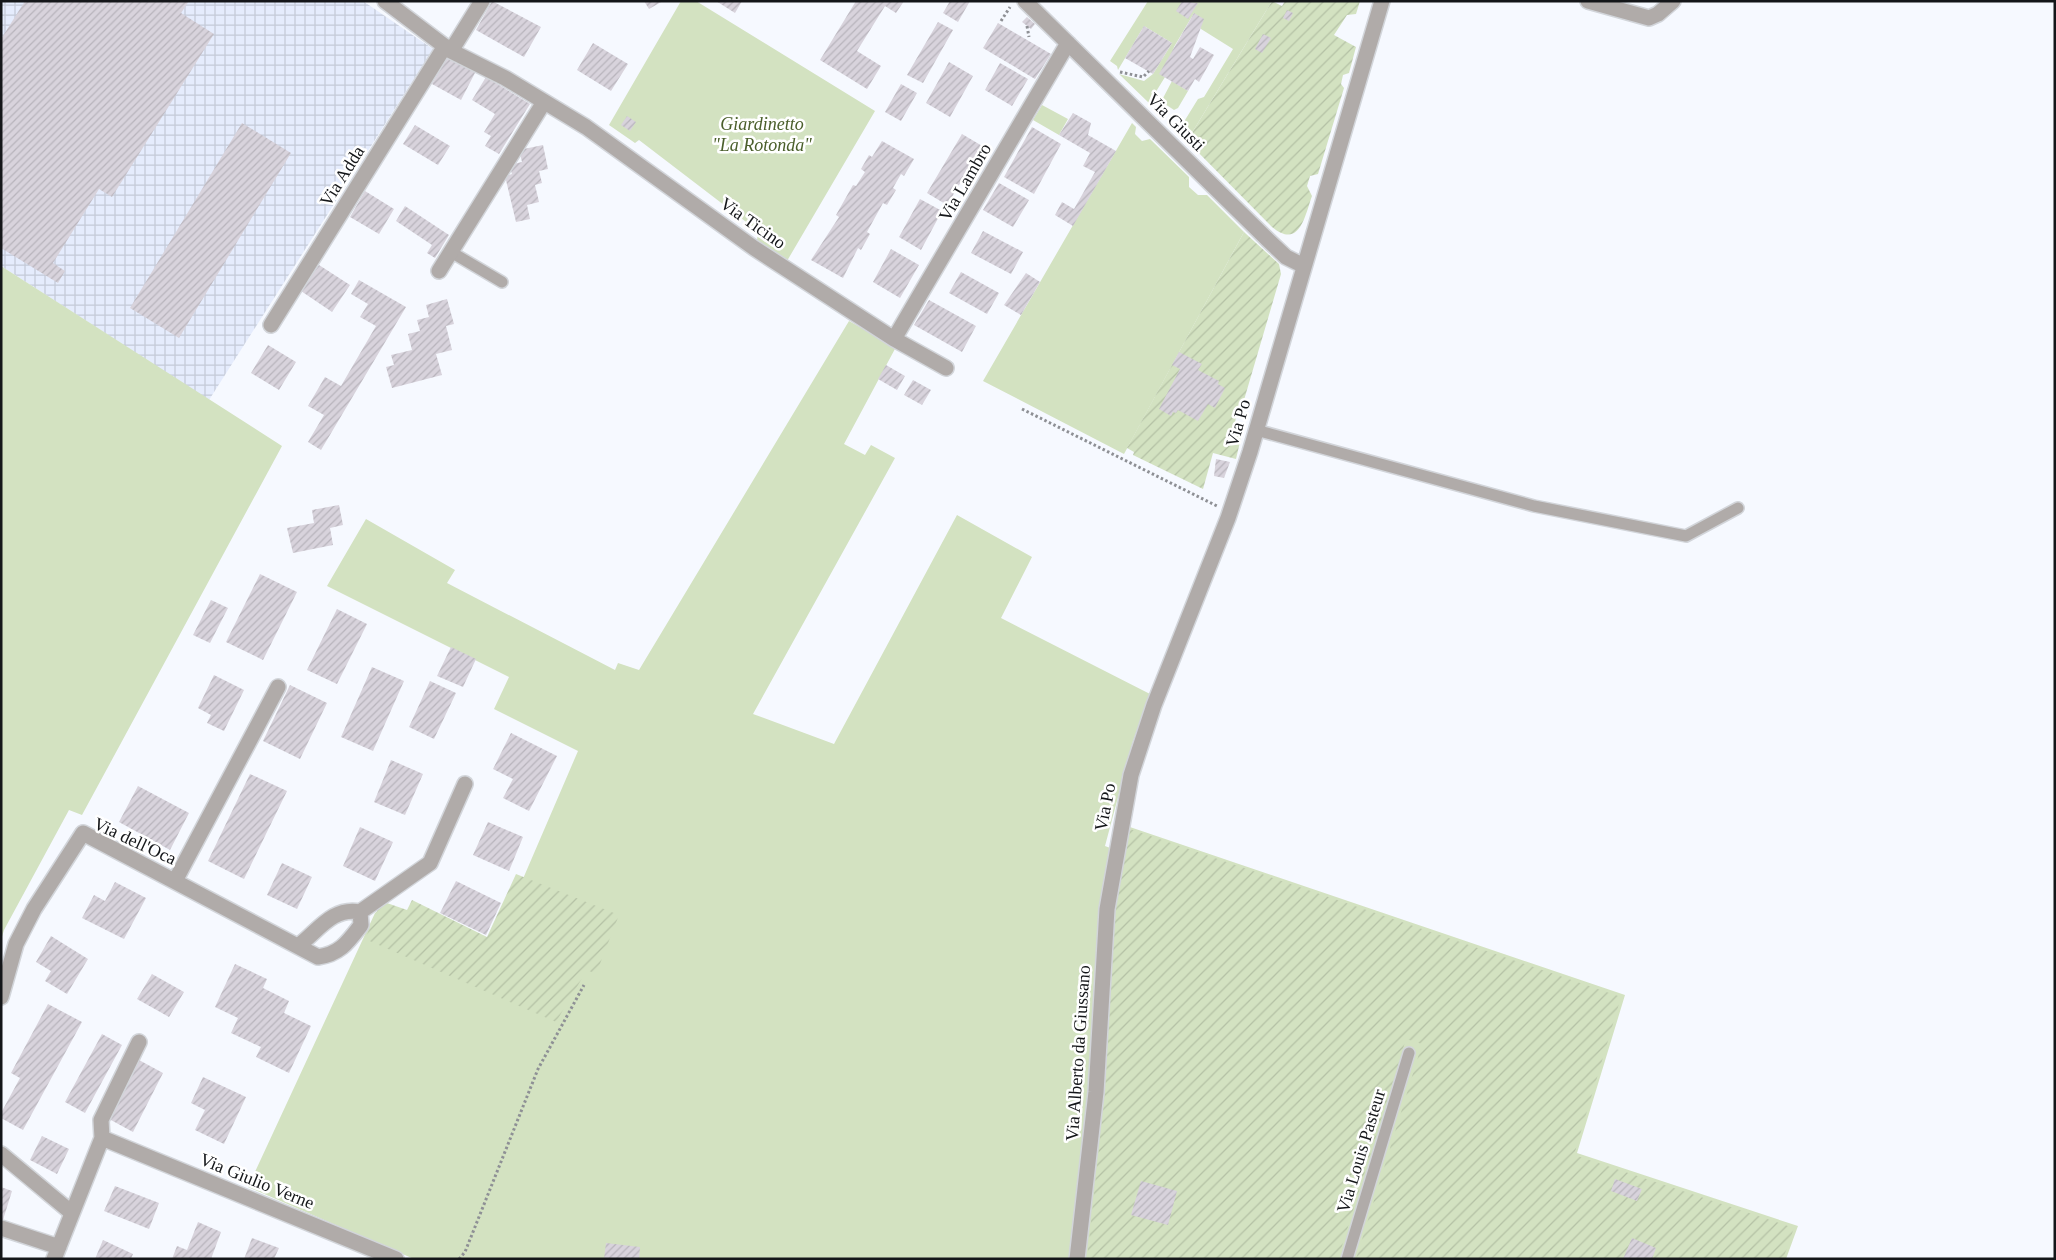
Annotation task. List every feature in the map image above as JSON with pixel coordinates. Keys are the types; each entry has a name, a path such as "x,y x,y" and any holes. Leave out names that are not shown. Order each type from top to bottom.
{"street":[{"name":"Via Ticino","path":"385,1 448,49 505,78 586,127 754,248 894,339 946,368"},
{"name":"Via Adda","path":"271,325 448,49 482,1"},
{"name":"Via Giusti","path":"1025,1 1268,240 1286,257 1304,266"},
{"name":"Via Po","path":"1116,850 1131,775 1148,722 1230,512 1256,430 1382,1"},
{"path":"1588,1 1648,18 1658,14 1672,1"},
{"name":"Via Lambro","path":"894,339 1068,43"},
{"path":"439,271 544,102"},
{"name":"Via dell'Oca","path":"175,881 278,687"},
{"path":"298,946 314,935 329,918 349,910 360,912 430,863 465,784"},
{"name":"Via dell'Oca","path":"1,997 16,944 34,909 83,833 318,957 330,955 344,948 361,925 360,912"},
{"name":"Via Alberto da Giussano","path":"1077,1259 1096,1092 1107,909 1116,850"},
{"path":"1,1228 56,1253 102,1138 101,1120 139,1042"},
{"name":"Via Giulio Verne","path":"102,1138 396,1259"},
{"path":"1,1154 72,1213"}],"lane":[{"path":"451,252 502,282"},
{"path":"1256,430 1534,506 1686,536 1738,508"},
{"name":"Via Louis Pasteur","path":"1347,1259 1410,1053"}],"path":[{"path":"1001,21 1010,7"},
{"path":"1027,26 1029,37"},
{"path":"1118,72 1143,78 1149,72"},
{"path":"1022,409 1230,512"},
{"path":"459,1259 465,1252 538,1069 584,985"}],"shaded area":[{"path":"1,1 363,1 433,49 209,400 1,266"}],"green space":[{"name":"Giardinetto \"La Rotonda\"","path":"681,1 696,1 875,111 787,261 757,240 758,231 639,140 635,143 609,125"},
{"path":"1148,1 1272,1 1187,141 1177,133 1198,99 1204,97 1233,49 1201,29 1194,13 1174,47 1165,77 1149,103 1119,74 1144,81 1153,74 1172,43 1144,26 1118,70 1117,66 1110,61"},
{"path":"1272,1 1282,6 1285,1 1360,1 1356,14 1347,15 1334,35 1356,47 1349,73 1343,75 1341,84 1344,88 1318,174 1310,176 1307,186 1312,196 1307,212 1300,227 1289,235 1281,233 1272,227 1187,141"},
{"path":"1172,81 1188,91 1178,108 1174,110 1162,100"},
{"path":"1042,105 1068,119 1059,135 1033,120"},
{"path":"1132,123 1136,127 1135,134 1142,141 1150,139 1189,177 1189,187 1198,195 1207,195 1244,232 1124,454 983,381"},
{"path":"1244,232 1279,264 1281,274 1239,417 1236,417 1235,423 1244,425 1236,459 1213,453 1203,489 1133,455 1134,452 1127,448"},
{"path":"1,266 282,446 82,815 69,810 4,930 1,940"},
{"path":"849,321 896,347 844,444 865,455 871,445 895,458 753,714 834,744 957,515 1032,557 1001,618 1150,694 1133,741 1105,846 1118,851 1124,825 1625,995 1577,1153 1798,1226 1786,1259 414,1259 248,1187 375,913 385,906 495,955 516,895 578,751 494,709 509,677 327,586 366,519 455,570 447,583 615,670 618,663 639,670"},
{"path":"1130,829 1621,997 1574,1155 1794,1228 1783,1259 1356,1259 1422,1044 1406,1039 1338,1259 1087,1259 1105,1092 1115,910"},
{"path":"516,874 619,915 596,974 587,970 556,1022 365,939 380,904 384,902 407,910 412,900 487,937"}],"building":[{"path":"25,1 189,1 181,13 214,34 112,197 99,189 53,263 65,271 58,283 1,248 1,39"},
{"path":"492,1 541,27 524,57 476,30"},
{"path":"644,1 663,1 649,9"},
{"path":"716,1 742,1 735,13"},
{"path":"856,1 904,1 896,13 885,6 857,51 881,66 867,89 820,60"},
{"path":"950,1 970,1 958,22 943,13"},
{"path":"1182,1 1198,3 1188,19 1176,11"},
{"path":"1287,10 1293,13 1289,21 1283,18"},
{"path":"1194,13 1204,19 1190,57 1193,59 1200,47 1214,55 1199,82 1195,79 1188,91 1159,74"},
{"path":"1027,17 1035,24 1031,29 1022,22"},
{"path":"938,22 953,30 923,83 907,75"},
{"path":"998,23 1051,54 1035,79 983,48"},
{"path":"1144,26 1172,43 1153,74 1125,58"},
{"path":"1263,34 1271,38 1262,53 1255,49"},
{"path":"593,43 628,64 611,91 577,70"},
{"path":"448,56 476,71 461,100 432,84"},
{"path":"949,62 973,76 950,117 926,103"},
{"path":"1000,63 1028,79 1012,106 985,90"},
{"path":"486,77 530,104 499,154 485,146 491,136 484,132 495,114 472,100"},
{"path":"901,84 917,93 901,121 885,112"},
{"path":"1073,113 1091,123 1088,135 1116,151 1073,226 1055,215 1062,202 1074,209 1095,172 1083,166 1090,153 1059,135"},
{"path":"627,116 636,122 630,131 621,125"},
{"path":"242,123 291,153 179,338 130,308"},
{"path":"415,125 450,146 438,165 403,144"},
{"path":"1032,127 1061,144 1034,194 1004,177"},
{"path":"962,134 989,150 980,166 973,162 947,205 927,193"},
{"path":"882,141 914,159 904,176 901,174 893,188 896,190 887,205 883,203 867,232 870,234 861,250 858,248 843,278 811,260 839,217 836,215 853,185 856,186 865,172 861,169 869,155 872,157"},
{"path":"543,145 548,169 539,171 542,183 535,185 539,202 527,205 530,219 516,222 505,176 512,174 509,165 522,162 519,150"},
{"path":"999,183 1029,200 1013,227 983,210"},
{"path":"365,191 394,209 379,234 350,217"},
{"path":"920,199 942,211 921,250 899,237"},
{"path":"405,206 449,235 435,258 427,253 432,245 396,221"},
{"path":"983,231 1023,252 1011,274 971,253"},
{"path":"891,249 919,265 900,298 873,282"},
{"path":"319,265 350,285 332,312 301,291"},
{"path":"961,272 999,293 987,314 949,293"},
{"path":"1026,273 1040,282 1021,315 1004,305"},
{"path":"359,280 406,307 321,450 308,442 324,415 308,406 325,377 341,386 376,326 360,317 368,304 351,294"},
{"path":"447,299 454,324 446,326 452,350 436,354 442,375 392,388 386,367 394,365 391,355 412,350 408,334 420,331 417,320 429,317 426,305"},
{"path":"929,300 976,326 962,352 914,325"},
{"path":"268,345 296,362 279,390 251,373"},
{"path":"1179,352 1202,364 1198,370 1219,381 1218,384 1225,388 1215,408 1208,404 1198,421 1178,410 1176,413 1173,412 1171,416 1159,409 1180,369 1172,365"},
{"path":"886,365 905,376 897,390 878,379"},
{"path":"913,380 931,390 922,405 904,395"},
{"path":"1216,459 1230,462 1224,478 1214,476"},
{"path":"339,505 343,525 330,528 333,545 293,553 287,528 314,523 312,510"},
{"path":"260,574 297,592 263,660 226,642"},
{"path":"211,600 228,608 210,643 193,635"},
{"path":"337,609 367,624 337,684 307,670"},
{"path":"451,647 476,659 463,687 437,676"},
{"path":"372,667 404,681 373,751 341,737"},
{"path":"214,675 244,690 224,731 207,723 211,715 198,708"},
{"path":"430,681 456,693 434,739 409,727"},
{"path":"290,685 327,703 300,759 263,741"},
{"path":"511,733 557,756 529,811 503,798 513,779 493,769"},
{"path":"391,760 423,774 405,815 374,802"},
{"path":"250,774 287,791 244,879 208,861"},
{"path":"138,786 189,813 170,850 119,822"},
{"path":"488,822 523,837 509,871 473,855"},
{"path":"360,827 393,842 375,881 343,866"},
{"path":"282,863 312,877 297,909 267,895"},
{"path":"456,881 501,903 486,935 440,913"},
{"path":"115,882 146,898 124,939 82,918 94,895 105,901"},
{"path":"51,936 88,959 67,994 45,981 51,971 36,962"},
{"path":"235,964 267,979 263,988 289,1001 284,1013 311,1026 289,1073 256,1057 261,1047 231,1033 238,1018 215,1007"},
{"path":"152,974 184,992 169,1017 137,999"},
{"path":"48,1004 82,1022 23,1130 1,1118 1,1113 20,1078 11,1073"},
{"path":"102,1034 122,1045 85,1113 65,1102"},
{"path":"139,1060 163,1073 133,1132 109,1119"},
{"path":"203,1077 246,1097 224,1144 195,1130 205,1110 191,1103"},
{"path":"42,1136 69,1149 57,1174 30,1160"},
{"path":"1615,1179 1642,1189 1637,1201 1611,1191"},
{"path":"1141,1181 1177,1191 1168,1225 1131,1215"},
{"path":"115,1186 159,1203 149,1229 104,1211"},
{"path":"1,1187 12,1191 2,1223 1,1223"},
{"path":"198,1222 221,1232 211,1259 172,1259 177,1246 187,1250"},
{"path":"252,1238 279,1248 274,1259 244,1259"},
{"path":"1632,1238 1656,1248 1652,1259 1623,1259"},
{"path":"103,1240 133,1254 131,1259 95,1259"},
{"path":"606,1243 640,1247 639,1259 604,1259"}]}
